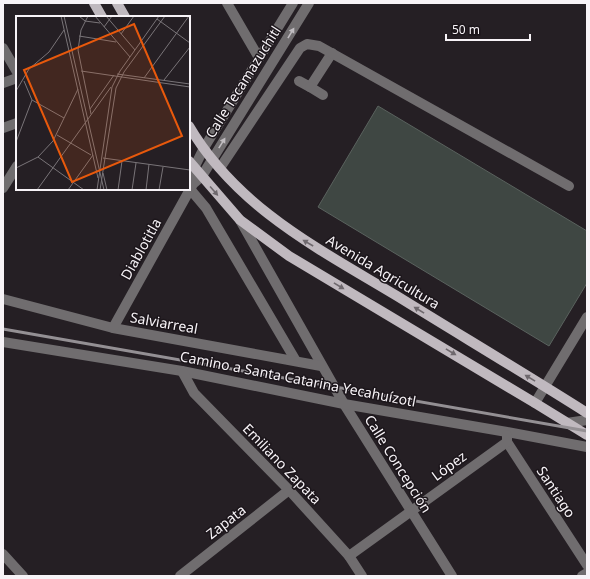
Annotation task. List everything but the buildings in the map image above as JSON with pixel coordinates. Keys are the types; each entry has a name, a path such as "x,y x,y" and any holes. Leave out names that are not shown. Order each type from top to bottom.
{"main road":[{"path":"94,3 101,16"},
{"path":"117,3 124,16"},
{"name":"Avenida Agricultura","path":"190,127 220,168 251,202 299,238 587,413"},
{"path":"192,164 240,220 289,256 536,403 587,436"}],"street":[{"path":"227,3 260,58"},
{"name":"Calle Tecamazuchitl","path":"192,164 204,148 293,3"},
{"name":"Calle Tecamazuchitl","path":"202,176 309,3"},
{"path":"220,168 300,48 307,44 319,46 332,53 569,186"},
{"path":"3,48 16,70"},
{"path":"310,87 332,53"},
{"path":"3,83 16,78"},
{"path":"299,81 323,95"},
{"path":"3,128 16,124"},
{"name":"Diablotitla","path":"192,164 192,186"},
{"path":"3,188 16,168"},
{"name":"Diablotitla","path":"190,190 202,176"},
{"path":"192,186 296,361"},
{"name":"Diablotitla","path":"113,328 190,190"},
{"name":"Calle Concepción","path":"240,220 321,366 452,576"},
{"name":"Salviarreal","path":"3,299 113,328 321,366"},
{"path":"536,403 587,317"},
{"name":"Camino a Santa Catarina Yecahuízotl","path":"3,342 182,371 507,437 587,447"},
{"name":"Emiliano Zapata","path":"182,371 194,393 289,490 349,556 362,576"},
{"path":"567,423 587,420"},
{"name":"López","path":"349,556 411,511 507,437"},
{"name":"Santiago","path":"507,437 587,565"},
{"name":"Zapata","path":"180,576 289,490"},
{"path":"3,554 23,576"},
{"path":"582,576 587,573"}],"railway":[{"path":"3,329 587,431"}]}
